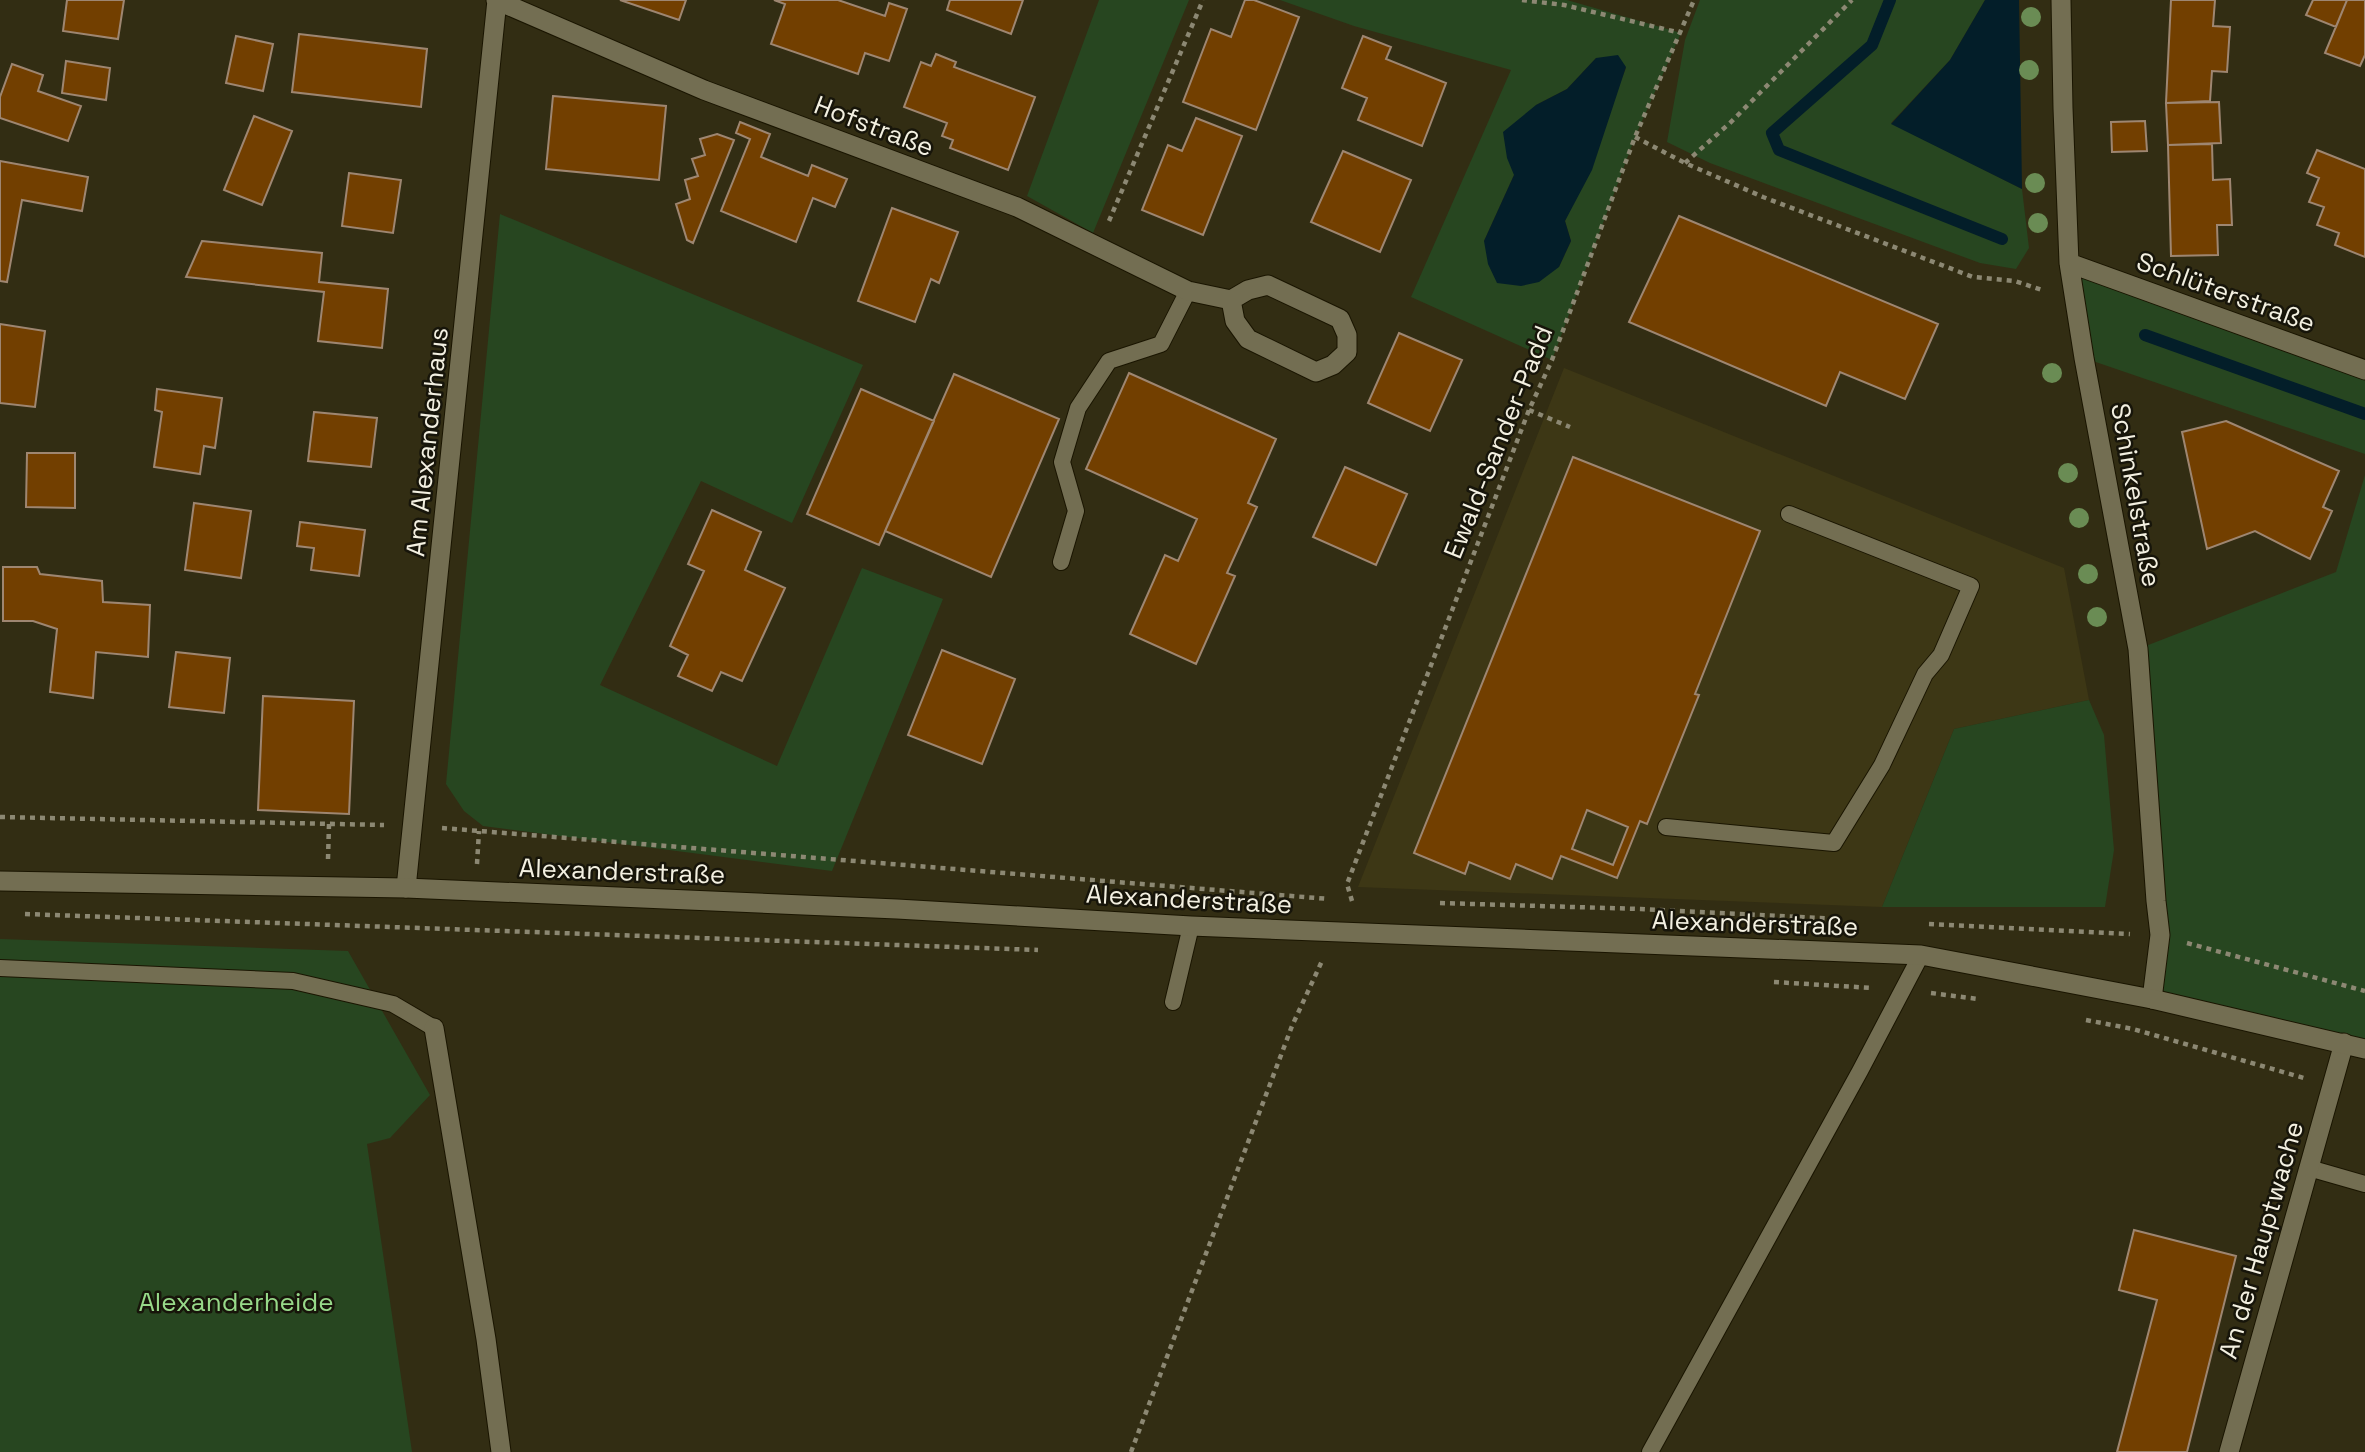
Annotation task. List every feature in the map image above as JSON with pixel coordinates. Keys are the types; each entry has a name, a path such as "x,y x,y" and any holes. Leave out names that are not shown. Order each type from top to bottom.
{"street":[{"name":"Hofstraße","path":"497,0 704,90 1017,207 1188,291 1231,300"},
{"name":"Am Alexanderhaus","path":"406,888 497,0"},
{"name":"Schinkelstraße","path":"2061,0 2069,263 2138,649 2160,936 2152,999"},
{"name":"Schlüterstraße","path":"2069,263 2365,370"},
{"path":"1268,285 1340,319 1348,335 1347,352 1333,365 1316,372 1248,339 1235,321 1231,300 1248,290 1268,285"},
{"name":"Alexanderstraße","path":"0,881 406,888 884,909 1191,926 1920,955 2152,999 2365,1049"},
{"path":"434,1028 486,1339 501,1452"},
{"name":"An der Hauptwache","path":"2230,1452 2344,1043"}],"lane":[{"path":"1061,562 1076,511 1062,462 1078,408 1109,361 1161,344 1188,291"},
{"path":"1666,827 1834,843 1882,765 1925,674 1941,655 1971,586 1790,514"},
{"path":"1173,1002 1191,926"},
{"path":"1650,1452 1920,955"},
{"path":"0,968 293,981 393,1004 434,1028"},
{"path":"2309,1168 2365,1184"}],"path":[{"path":"1098,248 1203,0"},
{"path":"1522,0 1564,5 1681,33"},
{"name":"Ewald-Sander-Padd","path":"1352,901 1347,884 1529,410 1552,360 1635,138 1694,0"},
{"path":"1685,163 1731,122 1852,0"},
{"path":"1635,138 1763,197 1973,278 2015,281 2075,302"},
{"path":"1529,410 1570,427"},
{"path":"0,817 412,826 1366,901"},
{"path":"1435,903 1846,919"},
{"path":"14,914 1048,950"},
{"path":"1928,924 2160,936 2365,991"},
{"path":"1132,1452 1292,1026 1323,960 1309,959"},
{"path":"1765,981 1903,990 1979,999"},
{"path":"2082,1019 2133,1029 2332,1086"}],"shaded area":[{"path":"1564,368 2064,568 2089,700 1954,729 1882,907 1358,887"}],"green space":[{"path":"1099,0 1189,0 1093,233 1027,196"},
{"path":"1280,0 1567,0 1681,33 1635,137 1552,360 1411,297 1511,70 1354,26","holes":["1596,58 1626,68 1565,221 1571,241 1559,267 1484,241 1514,175 1536,105 1567,89"]},
{"path":"1700,0 1985,0 1950,60 1891,123 2022,189 2029,248 2016,269 1980,263 1710,163 1667,142 1685,40"},
{"path":"500,214 863,365 792,523 701,481 600,685 777,766 862,568 943,599 832,871 483,826 464,811 446,784"},
{"path":"2069,263 2365,369 2365,454 2084,358"},
{"path":"2365,475 2365,1051 2152,999 2156,901 2138,649 2336,572"},
{"path":"2089,700 2104,735 2114,850 2105,907 1882,907 1954,729"},
{"name":"Alexanderheide","path":"0,939 348,951 430,1095 390,1138 367,1144 412,1452 0,1452"}],"water":[{"path":"1985,0 2019,0 2022,189 1891,124 1950,60"},
{"path":"1618,55 1626,67 1592,170 1565,221 1571,241 1559,267 1539,282 1521,286 1497,283 1488,264 1484,241 1514,175 1507,158 1503,132 1536,105 1567,89 1596,58"}],"building":[{"path":"67,0 124,0 118,39 63,31"},
{"path":"620,0 686,0 679,20"},
{"path":"774,0 838,0 885,16 889,3 907,9 889,61 865,53 858,74 771,44 785,4"},
{"path":"950,0 1023,0 1011,34 947,10"},
{"path":"1245,0 1254,0 1299,17 1256,130 1183,102 1211,29 1231,37"},
{"path":"2171,0 2215,0 2213,26 2230,27 2227,72 2212,71 2210,101 2166,103"},
{"path":"2313,0 2347,0 2336,27 2306,15"},
{"path":"2347,0 2365,0 2365,55 2360,66 2325,53"},
{"path":"299,34 427,49 421,107 292,92"},
{"path":"236,36 273,44 263,91 226,83"},
{"path":"1363,36 1391,47 1386,59 1446,83 1422,146 1358,120 1367,98 1342,88"},
{"path":"936,54 956,62 954,67 1035,97 1008,170 950,148 953,140 942,136 947,123 904,107 921,62 931,66"},
{"path":"66,61 110,68 106,100 62,93"},
{"path":"12,64 43,75 38,91 81,106 68,141 0,118 0,97"},
{"path":"553,96 666,106 659,180 546,169"},
{"path":"2219,102 2221,143 2168,145 2166,103"},
{"path":"254,116 292,131 262,205 224,190"},
{"path":"1196,118 1242,136 1203,235 1142,210 1168,145 1182,151"},
{"path":"2145,121 2147,151 2112,152 2111,122"},
{"path":"740,122 770,134 761,157 808,176 812,165 847,179 835,207 813,198 796,242 721,211 750,139 736,133"},
{"path":"717,134 734,140 693,243 687,240 676,204 690,199 685,180 698,176 692,159 705,155 700,139"},
{"path":"2212,144 2213,180 2230,179 2232,225 2217,225 2218,255 2171,256 2168,145"},
{"path":"2317,150 2365,169 2365,257 2335,245 2339,233 2317,225 2324,207 2309,202 2319,178 2307,173"},
{"path":"1343,151 1411,180 1380,252 1311,222"},
{"path":"0,161 88,177 82,211 22,200 7,282 0,281"},
{"path":"349,173 401,180 393,233 342,226"},
{"path":"892,208 958,232 939,283 931,279 915,322 858,301"},
{"path":"1679,216 1938,324 1905,399 1840,372 1826,406 1629,322"},
{"path":"202,241 322,253 319,282 388,289 382,348 318,341 324,292 186,277"},
{"path":"0,324 45,331 35,407 0,403"},
{"path":"1399,333 1462,360 1430,431 1368,403"},
{"path":"1129,373 1276,439 1248,503 1257,507 1227,573 1235,576 1196,664 1130,634 1165,555 1178,561 1197,519 1086,469"},
{"path":"954,374 1059,419 991,577 885,531"},
{"path":"157,389 222,398 215,448 204,446 200,474 154,467 162,412 155,410"},
{"path":"861,389 934,421 879,545 807,514"},
{"path":"314,412 377,418 371,467 308,461"},
{"path":"2226,421 2339,471 2323,507 2332,511 2310,559 2255,531 2207,549 2182,432"},
{"path":"27,453 75,453 75,508 26,507"},
{"path":"1573,457 1760,531 1647,824 1640,821 1617,878 1561,856 1552,879 1516,864 1510,879 1469,862 1465,874 1414,853","holes":["1587,810 1628,827 1613,865 1572,849"]},
{"path":"1345,467 1407,494 1376,565 1313,537"},
{"path":"194,503 251,511 241,578 185,570"},
{"path":"712,510 761,532 745,570 785,588 742,681 721,672 712,691 678,676 688,655 670,646 704,571 688,564"},
{"path":"300,522 365,530 359,576 311,570 314,548 297,546"},
{"path":"3,567 37,567 40,574 102,581 103,602 150,605 148,657 96,652 93,698 50,692 57,629 33,621 3,621"},
{"path":"942,650 1015,679 982,764 908,735"},
{"path":"176,652 230,658 224,713 169,707"},
{"path":"263,696 354,701 349,814 258,810"},
{"path":"2134,1230 2236,1256 2187,1452 2117,1452 2157,1300 2119,1290"}],"waterway":[{"path":"1890,0 1872,45 1772,133 1779,150 2002,239"},
{"path":"2145,335 2365,414"}]}
